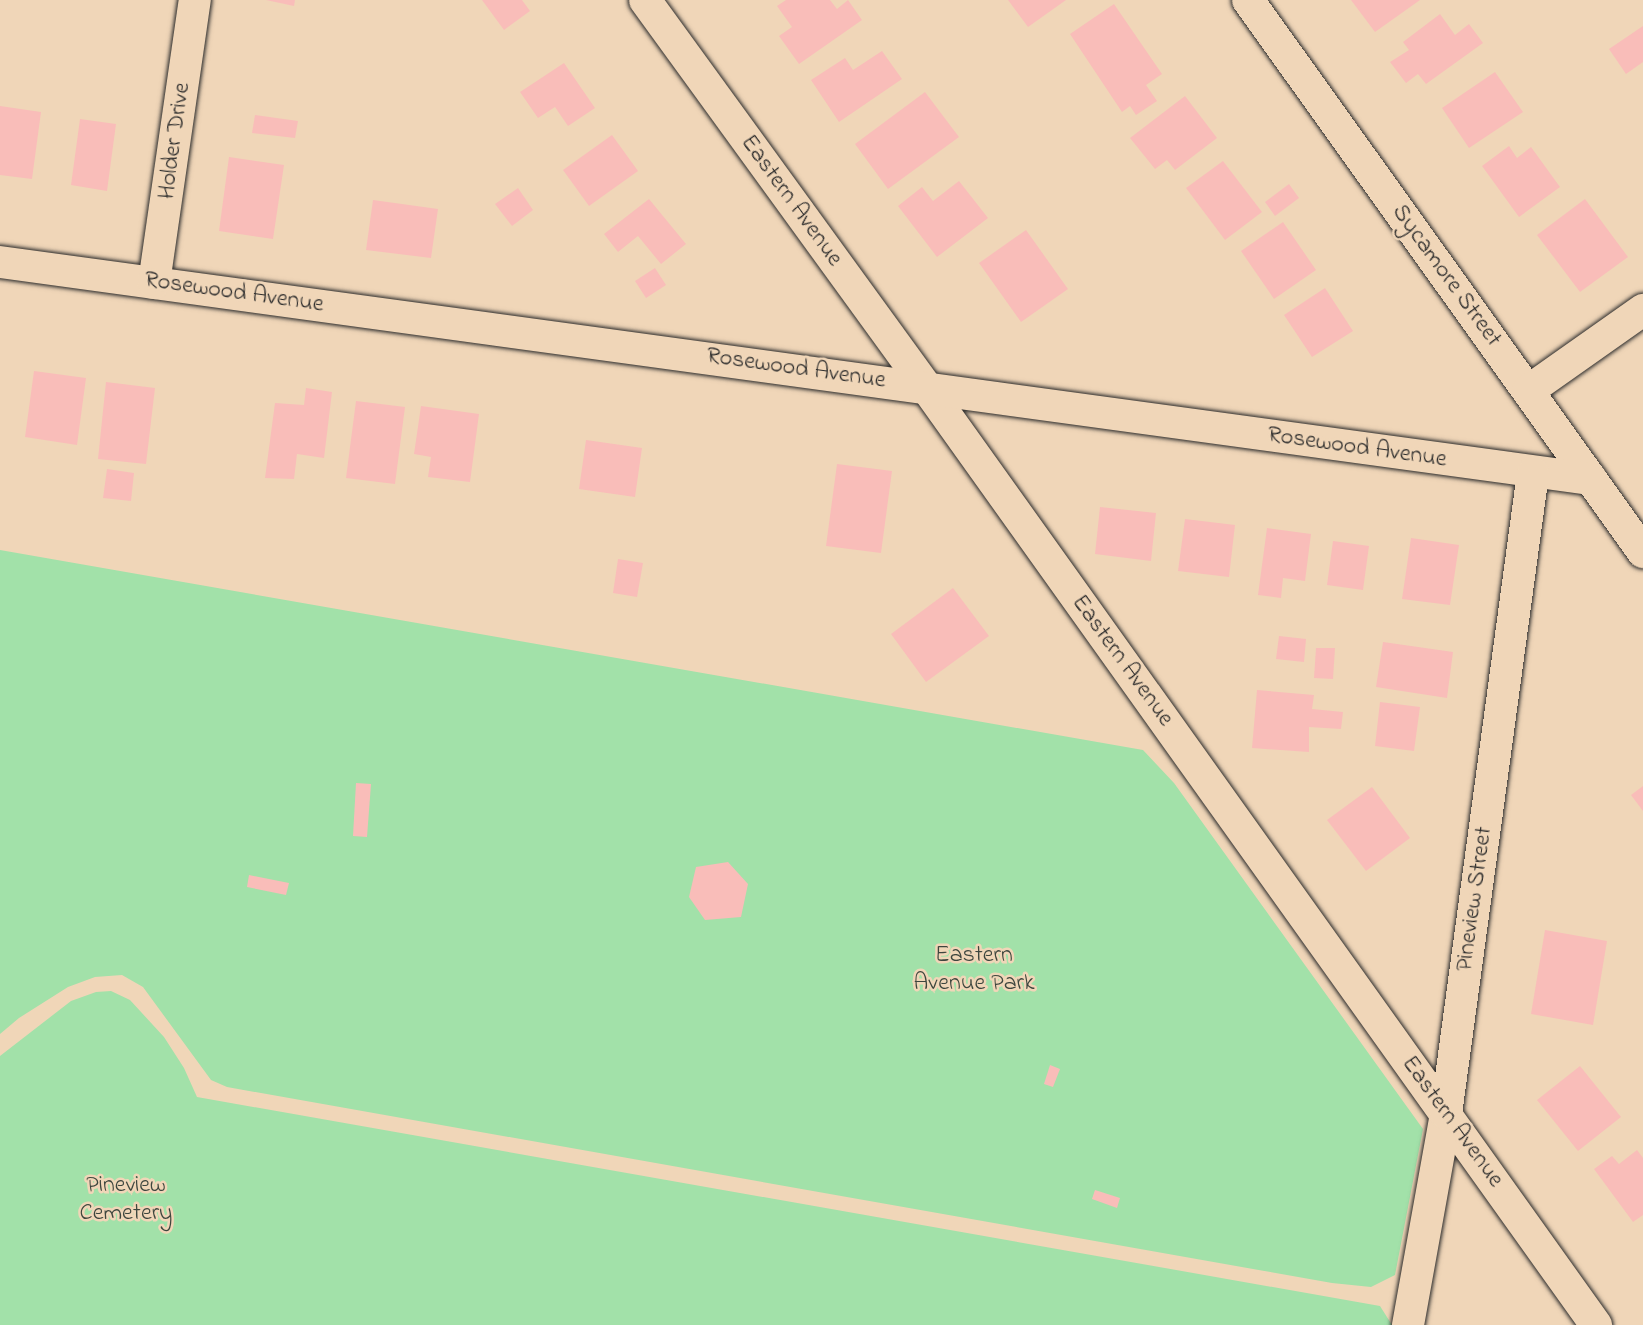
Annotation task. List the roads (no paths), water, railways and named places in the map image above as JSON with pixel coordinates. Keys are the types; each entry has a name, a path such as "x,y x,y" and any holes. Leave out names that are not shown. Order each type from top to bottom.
{"street":[{"name":"Holder Drive","path":"154,283 195,0"},
{"name":"Eastern Avenue","path":"645,0 926,387 1596,1325"},
{"name":"Sycamore Street","path":"1248,0 1643,552"},
{"name":"Rosewood Avenue","path":"0,262 1591,479"},
{"path":"1528,391 1643,310"},
{"name":"Pineview Street","path":"1408,1325 1446,1114 1533,472"}],"park label":[{"name":"Eastern Avenue Park","path":"974,970"},
{"name":"Pineview Cemetery","path":"126,1200"}]}
